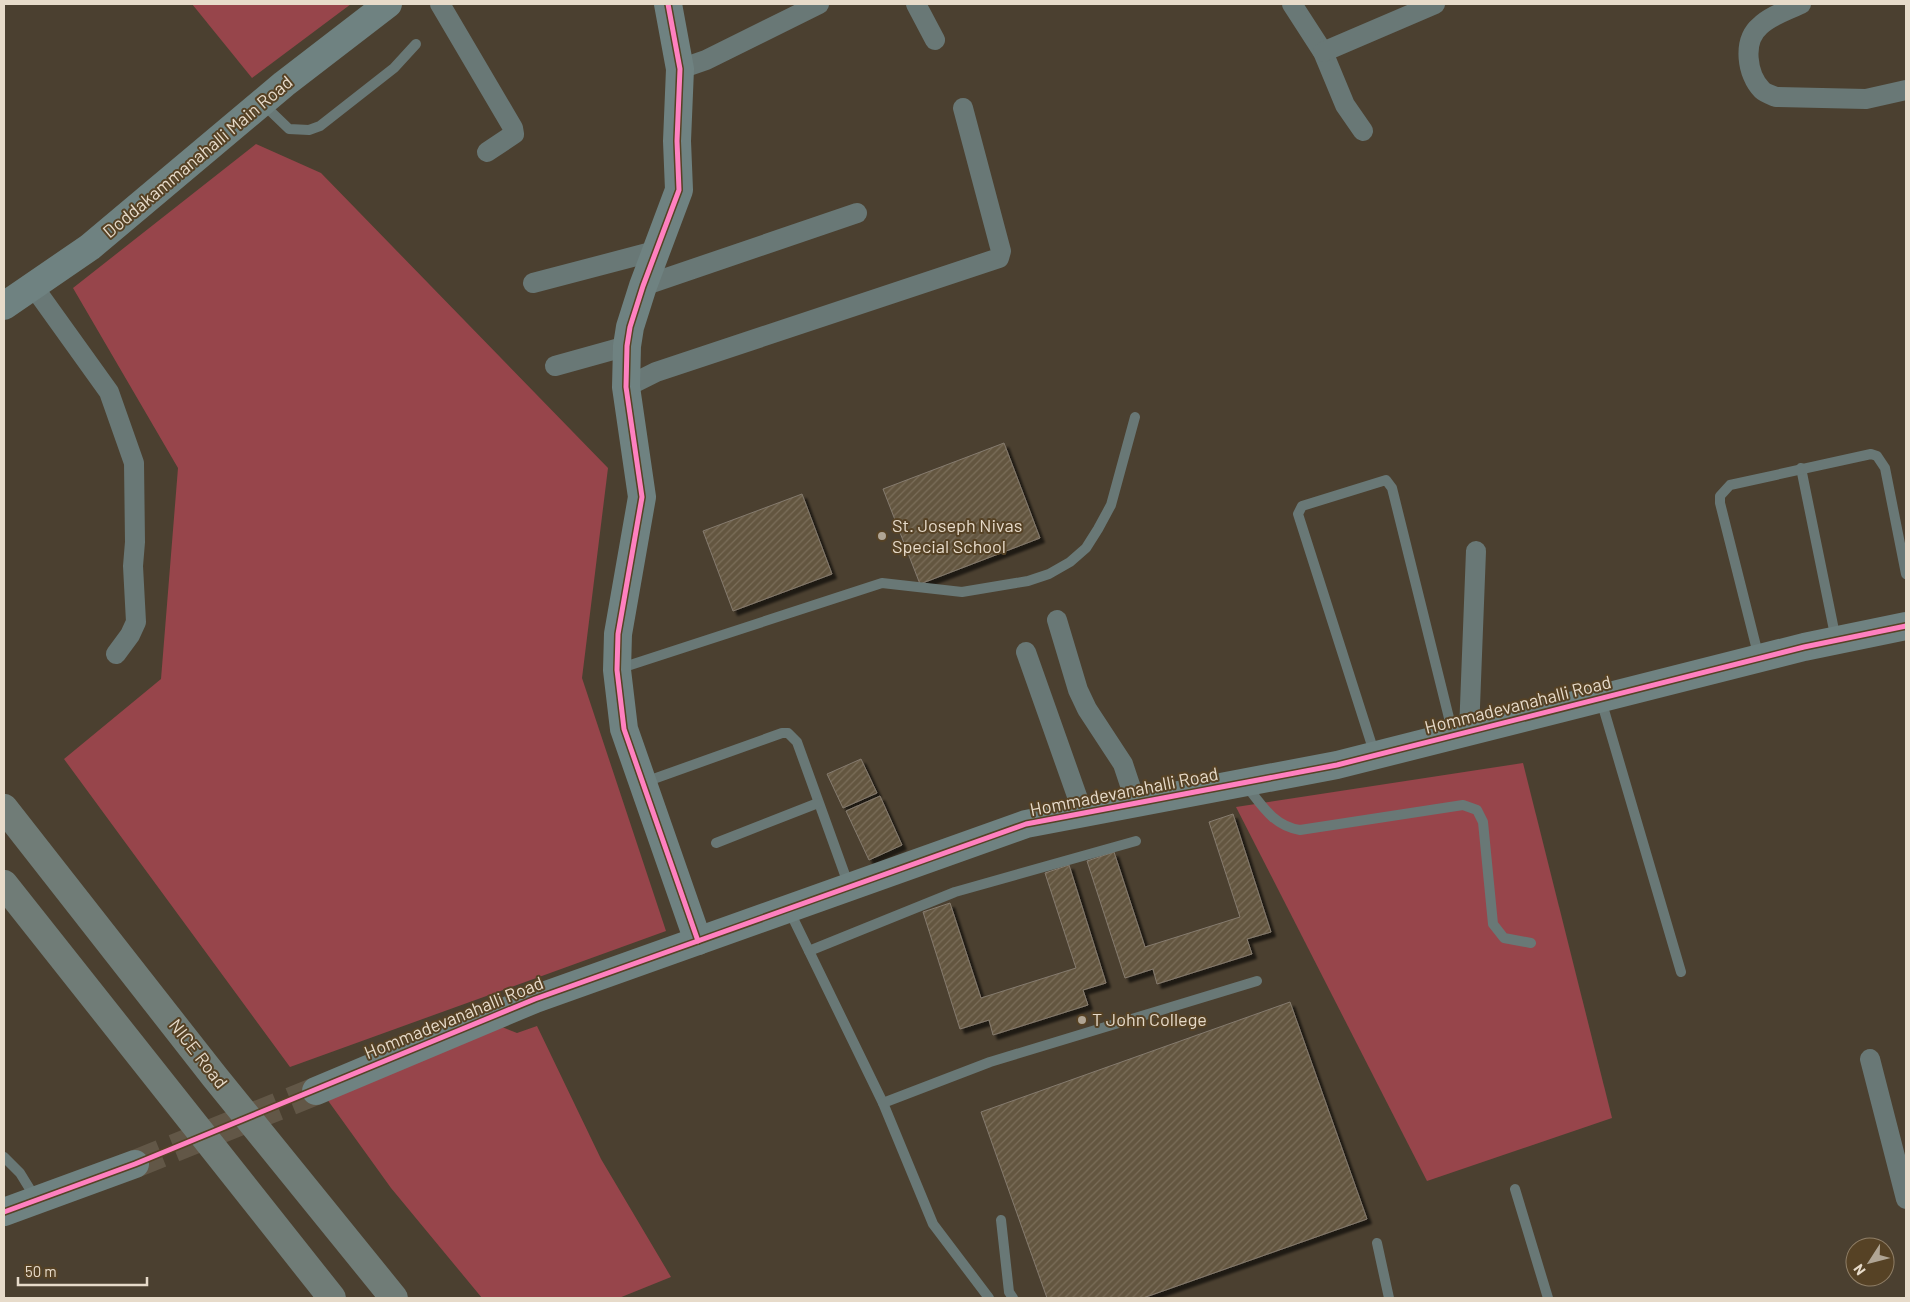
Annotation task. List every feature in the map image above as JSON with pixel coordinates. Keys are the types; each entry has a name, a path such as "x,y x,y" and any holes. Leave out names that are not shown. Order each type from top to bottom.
{"highway":[{"name":"NICE Road","path":"4,808 214,1076 394,1298"},
{"path":"4,884 332,1298"}],"street":[{"name":"Doddakammanahalli Main Road","path":"4,306 90,247 262,103 388,4"},
{"path":"440,4 513,128 514,134 510,138 487,152"},
{"path":"668,4 680,69 677,141 679,190 643,286 630,327 627,346 626,387 642,497 618,634 617,670 624,729 698,941"},
{"path":"680,69 706,60 819,4"},
{"path":"916,4 934,40"},
{"path":"1292,4 1323,52 1345,105 1363,131"},
{"path":"1323,52 1435,4"},
{"path":"1801,4 1759,26 1749,45 1749,66 1755,81 1764,92 1776,96 1866,99 1906,90"},
{"path":"626,387 656,372 999,258 1001,251 963,108"},
{"path":"643,286 857,213"},
{"path":"533,283 655,251"},
{"path":"33,286 109,392 134,463 135,532 133,566 136,622 130,635 116,654"},
{"path":"555,366 627,346"},
{"path":"1461,734 1476,551"},
{"path":"1057,620 1078,690 1087,709 1123,764 1136,803"},
{"name":"Hommadevanahalli Road","path":"316,1091 535,999 1026,824 1375,756 1804,648 1904,630"},
{"path":"1026,652 1083,813"},
{"path":"1870,1059 1906,1199"},
{"path":"4,1212 135,1164"}],"lane":[{"path":"262,103 289,129 309,130 320,126 394,68 416,44"},
{"path":"617,670 882,583 962,592 1028,581 1049,574 1070,562 1086,548 1098,530 1111,505 1135,417"},
{"path":"1756,646 1720,496 1730,485 1871,454 1882,461 1906,574"},
{"path":"1801,468 1834,630"},
{"path":"1375,756 1298,514 1302,506 1386,480 1392,488 1461,734"},
{"path":"1601,699 1681,972"},
{"path":"643,783 782,732 788,733 797,742 849,887"},
{"path":"1244,783 1278,823 1290,829 1300,830 1462,805 1477,810 1484,822 1493,924 1504,938 1531,943"},
{"path":"716,843 818,803"},
{"path":"809,951 955,892 1136,841"},
{"path":"788,909 883,1103 934,1224 988,1298"},
{"path":"883,1103 990,1062 1257,981"},
{"path":"4,1157 20,1173 36,1200"},
{"path":"1515,1189 1548,1298"},
{"path":"1001,1220 1009,1292 1013,1298"},
{"path":"1377,1243 1390,1298"}],"shaded area":[{"path":"192,4 351,4 252,78"},
{"path":"256,144 321,173 608,468 582,678 666,931 290,1067 64,759 161,679 178,468 73,288"},
{"path":"1523,763 1612,1118 1427,1181 1236,807"},
{"path":"537,1026 601,1159 671,1277 619,1298 482,1298 391,1188 324,1095 502,1027 517,1033"}],"building":[{"path":"1004,443 1040,538 920,584 883,489"},
{"path":"802,494 832,574 733,611 703,531"},
{"path":"861,759 877,793 843,808 827,774"},
{"path":"880,796 902,845 869,860 846,811"},
{"path":"1233,814 1271,932 1247,939 1252,954 1157,984 1153,969 1125,978 1087,861 1114,852 1145,947 1240,917 1209,822"},
{"path":"1069,865 1106,983 1083,990 1088,1005 993,1035 989,1020 960,1029 923,912 950,903 981,998 1076,968 1045,873"},
{"path":"1290,1002 1367,1219 1143,1298 1047,1298 981,1112"}],"tunnel":[{"path":"135,1164 316,1091"}],"cycle path":[{"path":"668,4 680,69 677,141 679,190 643,286 630,327 627,346 626,387 642,497 618,634 617,670 624,729 698,941"},
{"path":"4,1212 135,1164 535,999 1026,824 1337,765 1804,647 1906,626"}],"place":[{"name":"St. Joseph Nivas Special School","path":"882,536"},
{"name":"T John College","path":"1082,1020"}]}
